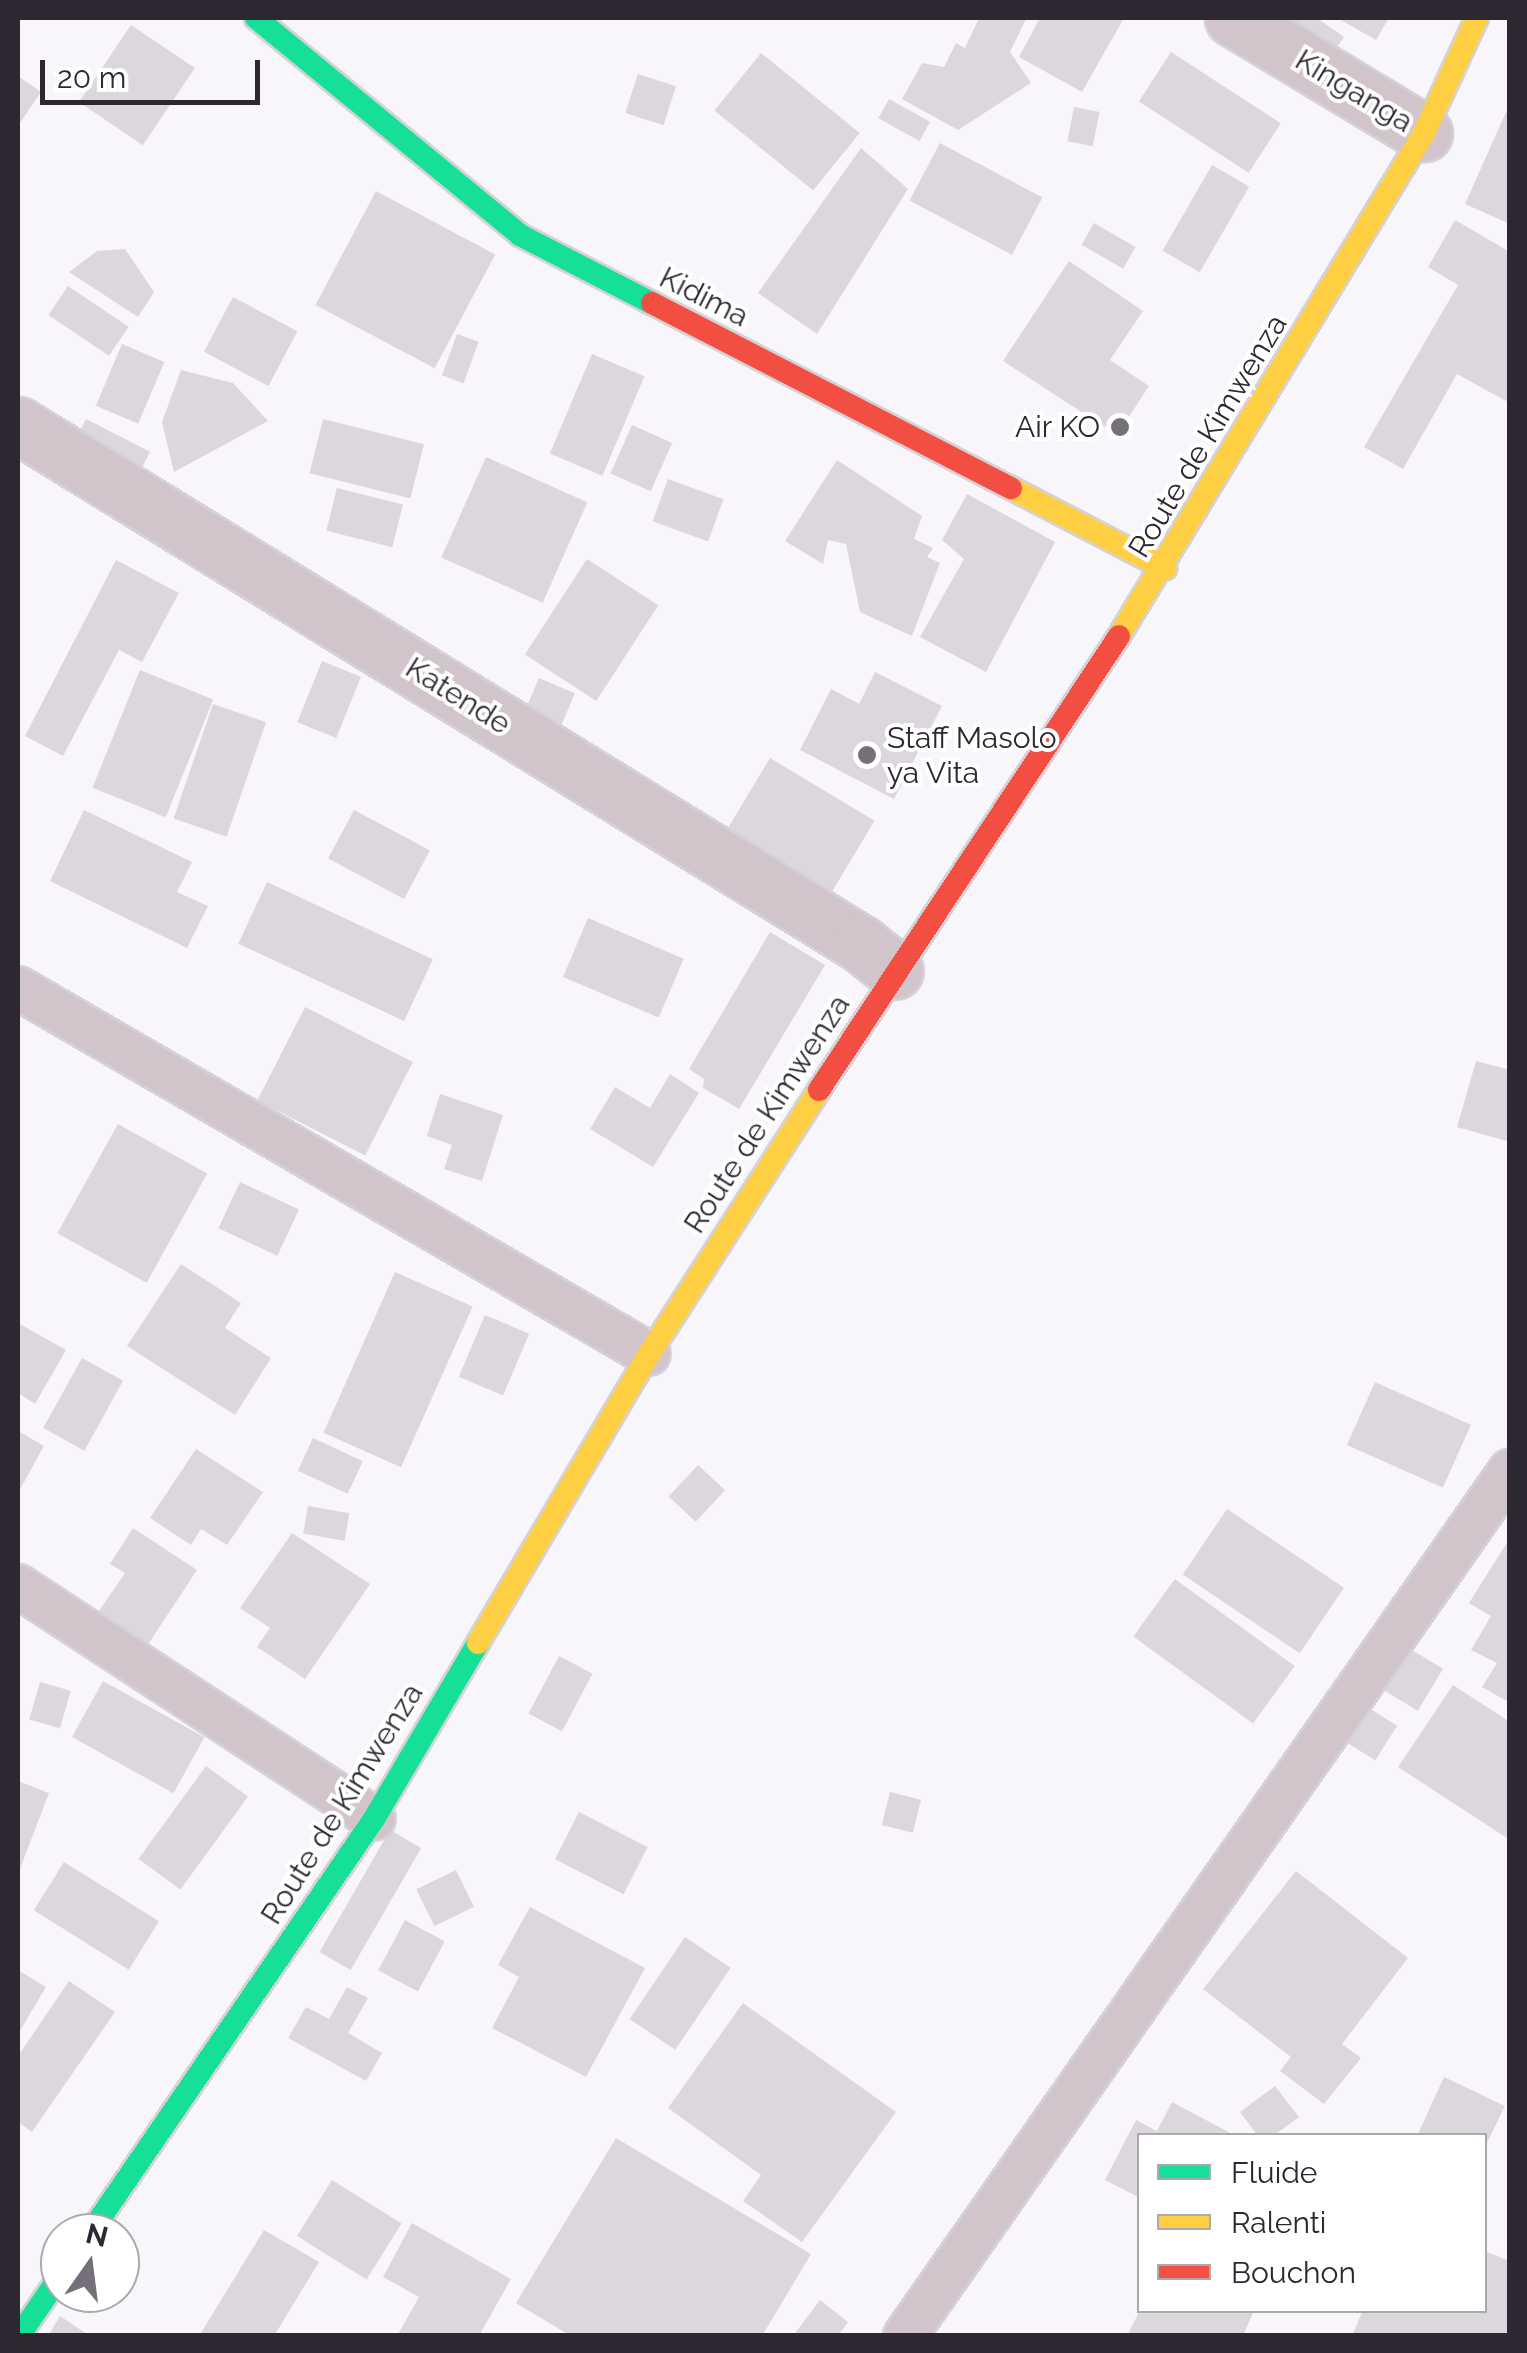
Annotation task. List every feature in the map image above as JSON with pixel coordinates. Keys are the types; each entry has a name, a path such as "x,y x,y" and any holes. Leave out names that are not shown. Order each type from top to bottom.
{"street":[{"name":"Kidima","path":"256,18 520,235 1165,568"},
{"name":"Kinganga","path":"1233,18 1424,133"},
{"name":"Route de Kimwenza","path":"104,2213 374,1819 649,1354 895,971 1165,568 1424,133 1477,18"},
{"name":"Katende","path":"18,425 862,944 895,971"},
{"path":"19,2336 40,2305"}],"lane":[{"path":"18,988 649,1354"},
{"path":"905,2336 1510,1470"},
{"path":"22,1594 374,1819"}],"building":[{"path":"979,18 1026,19 1010,52 1031,83 958,130 902,99 922,63 944,67 956,43 965,48"},
{"path":"1040,18 1124,18 1082,92 1019,57"},
{"path":"1286,18 1317,18 1344,37 1331,56"},
{"path":"1337,18 1389,18 1376,40"},
{"path":"131,25 195,68 143,145 79,102"},
{"path":"1171,52 1281,123 1249,173 1139,101"},
{"path":"761,53 860,133 813,190 714,111"},
{"path":"638,74 676,86 663,125 625,113"},
{"path":"18,76 41,92 18,126"},
{"path":"889,99 930,122 919,141 878,118"},
{"path":"1510,103 1510,224 1465,204"},
{"path":"1074,107 1100,112 1093,146 1067,141"},
{"path":"940,143 1042,197 1012,255 909,200"},
{"path":"861,148 908,189 817,334 758,293"},
{"path":"1212,165 1249,186 1200,272 1162,251"},
{"path":"376,191 495,254 435,368 315,305"},
{"path":"1455,220 1510,252 1510,395 1506,401 1457,374 1403,469 1364,447 1458,285 1428,267"},
{"path":"1094,223 1136,247 1123,269 1082,245"},
{"path":"125,249 154,292 138,317 69,272 97,251"},
{"path":"1069,261 1143,311 1110,360 1149,386 1117,435 1003,361"},
{"path":"68,286 129,327 109,356 48,315"},
{"path":"233,297 297,331 268,386 204,352"},
{"path":"457,334 479,342 464,383 442,375"},
{"path":"122,344 164,362 138,424 96,406"},
{"path":"592,354 644,376 602,476 550,453"},
{"path":"181,370 233,383 268,421 174,472 162,422"},
{"path":"86,419 150,452 135,482 71,449"},
{"path":"323,419 424,444 410,498 309,473"},
{"path":"632,425 672,443 651,491 610,473"},
{"path":"486,457 587,502 543,603 441,557"},
{"path":"837,460 922,516 914,539 933,548 927,557 940,563 912,636 860,612 846,544 828,540 823,564 785,541"},
{"path":"668,479 723,499 708,541 653,521"},
{"path":"337,488 403,504 392,547 326,531"},
{"path":"967,494 1055,542 986,672 920,637 964,559 942,540"},
{"path":"587,559 658,605 596,701 525,655"},
{"path":"116,560 179,593 142,662 119,650 63,756 25,736"},
{"path":"322,661 361,677 336,738 297,722"},
{"path":"140,670 213,700 166,817 92,788"},
{"path":"875,672 942,706 894,799 800,750 831,689 859,704"},
{"path":"539,678 575,693 557,736 521,720"},
{"path":"213,704 266,722 227,837 174,818"},
{"path":"770,758 875,821 832,892 727,829"},
{"path":"84,810 192,862 177,892 208,906 187,948 50,881"},
{"path":"354,810 430,850 404,899 328,859"},
{"path":"267,882 433,959 404,1021 238,944"},
{"path":"588,918 684,959 659,1018 563,977"},
{"path":"770,932 825,965 739,1109 703,1088 704,1079 689,1069"},
{"path":"305,1007 413,1062 365,1155 257,1101"},
{"path":"1476,1061 1510,1070 1510,1142 1457,1127"},
{"path":"670,1074 699,1093 653,1167 590,1129 615,1087 650,1108"},
{"path":"440,1094 503,1115 482,1181 444,1169 452,1145 427,1136"},
{"path":"118,1124 207,1173 147,1283 57,1233"},
{"path":"240,1182 299,1209 277,1256 218,1228"},
{"path":"181,1264 241,1303 225,1328 271,1358 235,1415 127,1346"},
{"path":"395,1272 473,1307 401,1467 323,1433"},
{"path":"485,1315 529,1334 503,1395 459,1377"},
{"path":"18,1323 66,1350 35,1404 18,1393"},
{"path":"82,1358 123,1381 84,1451 43,1428"},
{"path":"1375,1382 1471,1425 1443,1488 1347,1445"},
{"path":"18,1431 44,1446 18,1493"},
{"path":"313,1438 363,1461 348,1494 298,1471"},
{"path":"196,1449 263,1492 227,1545 201,1529 191,1545 150,1518"},
{"path":"698,1465 725,1490 696,1522 669,1496"},
{"path":"308,1506 349,1513 344,1541 303,1534"},
{"path":"1227,1509 1344,1588 1300,1653 1183,1574"},
{"path":"133,1528 197,1570 147,1646 97,1614 125,1573 110,1564"},
{"path":"292,1533 370,1584 305,1679 257,1647 270,1628 240,1608"},
{"path":"1510,1538 1510,1703 1482,1687 1497,1663 1471,1650 1491,1616 1469,1603"},
{"path":"1175,1579 1295,1666 1253,1723 1133,1636"},
{"path":"1407,1647 1443,1669 1418,1711 1382,1689"},
{"path":"559,1656 593,1674 562,1731 528,1713"},
{"path":"103,1681 204,1737 173,1793 72,1737"},
{"path":"40,1682 71,1691 60,1728 29,1719"},
{"path":"1453,1685 1510,1722 1510,1840 1398,1767"},
{"path":"1364,1705 1397,1726 1375,1760 1342,1740"},
{"path":"206,1766 248,1797 180,1890 138,1859"},
{"path":"18,1781 49,1793 18,1874"},
{"path":"890,1792 921,1800 913,1833 882,1825"},
{"path":"579,1812 648,1847 624,1894 555,1859"},
{"path":"390,1830 421,1848 351,1970 320,1952"},
{"path":"64,1862 159,1921 129,1970 34,1910"},
{"path":"456,1870 474,1907 434,1926 416,1889"},
{"path":"1296,1871 1408,1958 1342,2044 1361,2058 1324,2104 1280,2071 1291,2057 1203,1989"},
{"path":"530,1907 645,1968 586,2077 492,2028 519,1977 498,1965"},
{"path":"405,1920 445,1941 418,1991 378,1970"},
{"path":"685,1937 731,1968 675,2050 630,2019"},
{"path":"18,1970 46,1987 18,2034"},
{"path":"69,1981 115,2012 32,2132 18,2122 18,2056"},
{"path":"347,1987 368,1998 348,2033 382,2053 366,2081 288,2038 306,2007 329,2019"},
{"path":"743,2003 896,2112 802,2242 743,2201 761,2175 668,2108"},
{"path":"1444,2077 1505,2106 1487,2143 1487,2133 1418,2133"},
{"path":"1275,2086 1299,2117 1277,2133 1256,2133 1240,2112"},
{"path":"1172,2102 1230,2133 1137,2133 1137,2196 1105,2180 1136,2120 1157,2131"},
{"path":"616,2138 811,2254 762,2336 571,2336 516,2303"},
{"path":"332,2180 402,2223 367,2279 297,2236"},
{"path":"412,2223 511,2279 479,2336 397,2336 419,2297 383,2277"},
{"path":"264,2230 319,2262 274,2336 199,2336"},
{"path":"1487,2252 1510,2261 1510,2336 1352,2336 1362,2313 1487,2313"},
{"path":"820,2300 848,2322 838,2336 793,2336"},
{"path":"1138,2313 1253,2313 1243,2336 1127,2336"},
{"path":"60,2316 90,2336 48,2336"}],"traffic: fast":[{"path":"256,18 520,235 652,303"},
{"path":"104,2213 374,1819 478,1643"},
{"path":"19,2336 40,2305"}],"traffic: slow":[{"path":"1119,636 1424,133 1477,18"},
{"path":"1011,488 1165,568"},
{"path":"478,1643 649,1354 819,1090"}],"traffic: jam":[{"path":"652,303 1011,488"},
{"path":"819,1090 1119,636"}],"place":[{"name":"Air KO","path":"1120,427"},
{"name":"Staff Masolo ya Vita","path":"867,755"}]}
